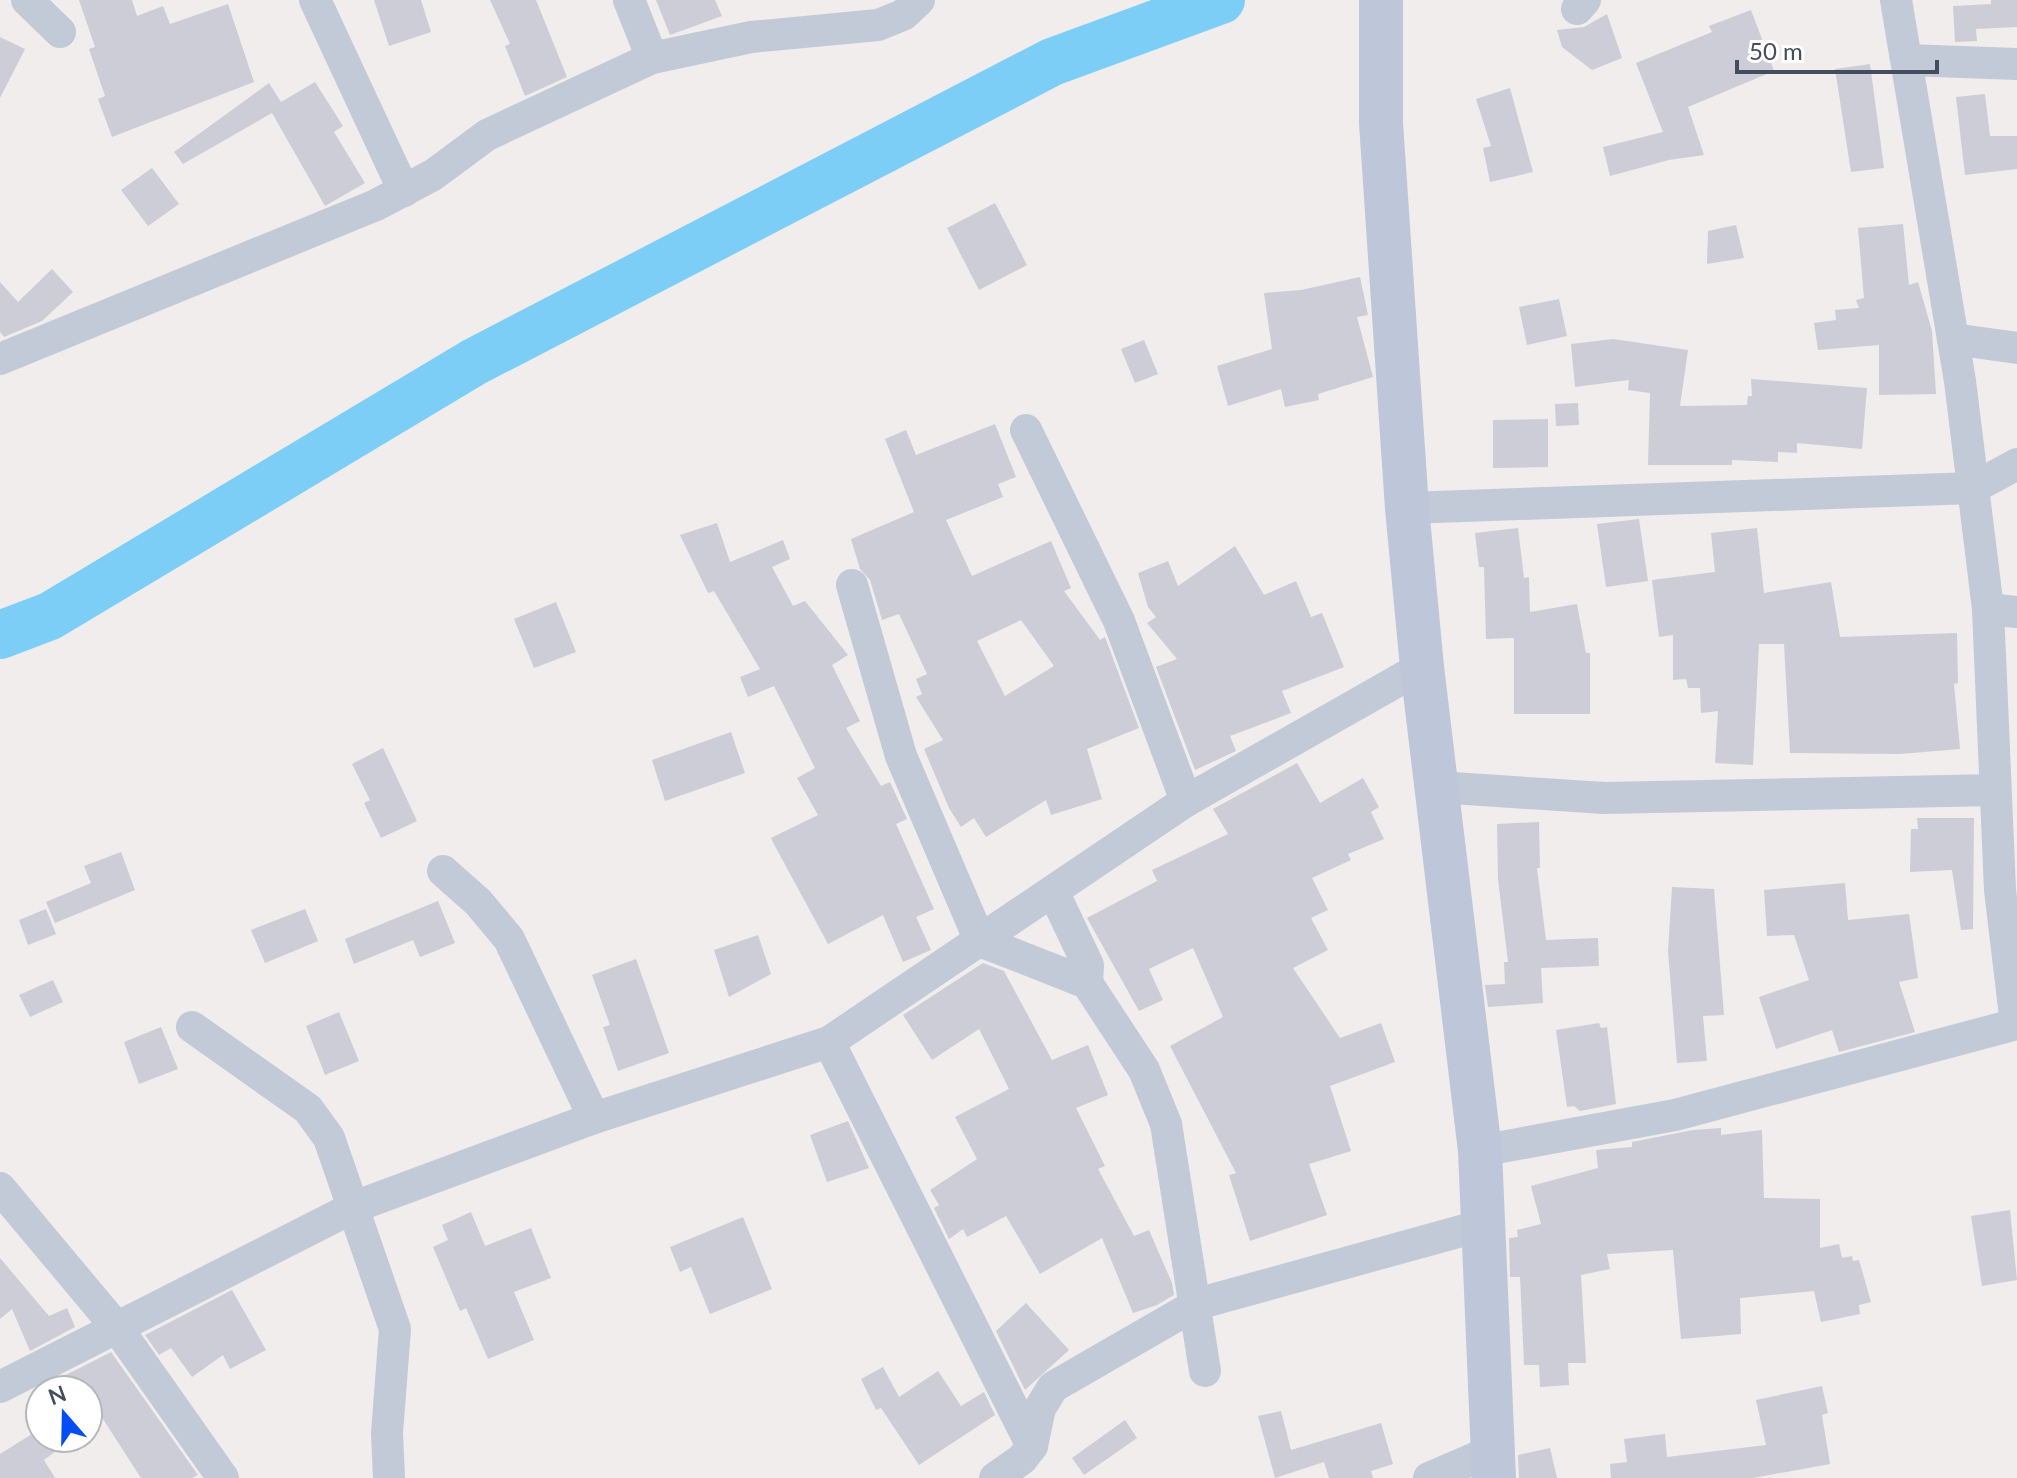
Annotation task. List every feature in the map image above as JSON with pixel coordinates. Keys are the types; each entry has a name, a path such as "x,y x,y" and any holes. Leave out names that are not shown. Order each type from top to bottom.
{"street":[{"path":"27,0 60,32"},
{"path":"315,0 404,191"},
{"path":"629,0 652,58"},
{"path":"0,359 376,205 433,175 487,135 652,58 751,37 878,25 903,15 919,0"},
{"path":"1381,0 1381,123 1407,508 1422,667 1480,1151 1493,1464 1429,1478"},
{"path":"1480,1151 1675,1115 2016,1024 2008,888 1995,790 2003,610 1973,488 1953,339 1896,0"},
{"path":"1907,60 2017,64"},
{"path":"1953,339 2017,348"},
{"path":"1026,430 1119,621 1186,801"},
{"path":"1407,508 1973,488 2017,464"},
{"path":"852,585 901,756 980,941 1087,983 1144,1070 1166,1124 1197,1304 1205,1371"},
{"path":"0,1387 354,1207 594,1118 829,1042 1186,801 1422,667"},
{"path":"1437,787 1604,798 1995,790"},
{"path":"443,871 478,902 509,939 594,1118"},
{"path":"1053,891 1088,965 1087,983"},
{"path":"192,1027 308,1109 329,1138 395,1329 387,1433 389,1478"},
{"path":"829,1042 1032,1446"},
{"path":"0,1188 118,1329 223,1478"},
{"path":"995,1478 1022,1459 1032,1446 1040,1408 1053,1387 1197,1304 1483,1225"}],"building":[{"path":"79,0 132,0 137,16 163,6 170,24 228,4 254,82 112,137 98,99 105,96 89,49 95,47"},
{"path":"374,0 421,0 431,32 389,46"},
{"path":"490,0 536,0 567,77 525,96 505,46 510,44"},
{"path":"656,0 715,0 722,16 670,35"},
{"path":"1991,0 2017,0 2017,27 1976,29 1977,41 1955,42 1953,6 1991,4"},
{"path":"1751,10 1774,71 1688,107 1704,155 1669,160 1610,176 1603,147 1663,132 1636,63 1712,32 1709,26"},
{"path":"1607,14 1622,58 1592,70 1562,47 1557,30 1584,27"},
{"path":"0,37 25,49 0,98"},
{"path":"1870,64 1884,168 1851,172 1835,69"},
{"path":"315,82 343,126 334,132 365,183 325,206 272,113 183,164 174,152 269,83 281,102"},
{"path":"1510,88 1533,172 1490,182 1483,148 1491,146 1476,99"},
{"path":"1985,94 1990,136 2017,136 2017,169 1965,175 1956,97"},
{"path":"152,168 179,204 148,226 121,190"},
{"path":"995,203 1027,265 979,290 947,228"},
{"path":"1903,224 1909,285 1918,282 1932,331 1936,394 1879,395 1879,345 1818,350 1814,323 1836,320 1835,310 1859,308 1856,300 1864,298 1858,228"},
{"path":"1736,225 1744,258 1707,264 1708,231"},
{"path":"52,269 73,292 42,321 4,337 0,332 0,282 18,302"},
{"path":"1360,277 1368,315 1357,317 1373,377 1318,394 1319,400 1285,407 1281,389 1228,406 1217,366 1272,349 1264,293 1301,290"},
{"path":"1559,299 1567,336 1527,345 1519,307"},
{"path":"1613,339 1688,350 1680,406 1747,405 1748,396 1752,396 1751,379 1867,388 1862,449 1797,443 1797,453 1778,452 1778,462 1732,460 1732,465 1648,465 1650,393 1628,390 1629,380 1575,387 1571,344"},
{"path":"1144,340 1158,374 1135,383 1121,349"},
{"path":"1578,403 1579,425 1556,426 1555,404"},
{"path":"1548,419 1548,467 1493,468 1493,420"},
{"path":"995,424 1016,477 998,484 1003,497 946,520 972,576 1051,541 1071,588 1064,591 1100,640 1105,637 1139,728 1087,749 1102,799 1051,815 1046,800 986,837 974,818 961,827 949,808 924,749 943,740 916,697 922,694 916,679 927,674 899,614 882,620 870,580 860,569 851,539 914,512 885,439 906,430 916,455","holes":["1021,620 1054,666 1005,696 977,641"]},
{"path":"1639,519 1648,581 1606,587 1597,524"},
{"path":"717,523 730,562 783,540 790,559 772,567 793,606 805,601 848,655 832,665 860,721 846,728 881,786 890,782 907,819 896,824 934,909 916,917 931,950 903,962 883,915 828,944 776,848 771,838 818,815 797,778 815,768 774,686 748,697 740,677 760,669 714,591 708,593 680,535"},
{"path":"1518,528 1524,578 1529,577 1530,612 1577,604 1586,653 1590,653 1590,714 1514,714 1514,638 1486,639 1484,567 1479,567 1475,533"},
{"path":"1757,528 1764,593 1831,582 1840,637 1957,633 1958,683 1954,684 1960,749 1900,754 1790,753 1784,644 1759,644 1753,765 1715,763 1718,711 1701,713 1700,688 1688,688 1686,679 1673,680 1673,635 1659,637 1652,580 1715,572 1711,533"},
{"path":"1235,546 1264,595 1296,581 1311,617 1322,613 1344,667 1282,691 1291,713 1230,736 1236,751 1195,770 1156,667 1177,659 1147,623 1156,617 1148,607 1138,573 1168,561 1178,586"},
{"path":"556,602 576,652 534,668 514,619"},
{"path":"731,732 745,773 665,801 652,760"},
{"path":"383,748 417,821 381,838 364,803 370,800 352,764"},
{"path":"1297,763 1320,803 1363,778 1379,807 1371,812 1384,839 1348,854 1351,860 1312,878 1328,910 1311,918 1328,950 1293,968 1340,1038 1381,1023 1395,1062 1330,1086 1351,1151 1309,1164 1327,1215 1250,1241 1229,1175 1236,1173 1170,1046 1223,1017 1193,948 1149,969 1163,1000 1139,1011 1087,918 1157,881 1152,870 1228,834 1213,809"},
{"path":"1917,818 1974,818 1973,929 1961,930 1952,870 1910,872 1911,829 1918,829"},
{"path":"1539,822 1540,868 1537,868 1546,940 1598,938 1599,966 1541,968 1543,1003 1488,1007 1485,985 1505,984 1504,962 1508,962 1498,879 1497,824"},
{"path":"121,852 135,890 55,923 46,902 91,883 84,866"},
{"path":"1845,883 1848,920 1909,914 1918,978 1899,982 1915,1032 1839,1052 1832,1030 1776,1049 1759,997 1809,980 1794,935 1767,936 1764,890"},
{"path":"1672,887 1714,889 1724,1015 1703,1016 1707,1061 1677,1063 1668,951"},
{"path":"438,901 455,943 420,957 413,940 354,964 345,939"},
{"path":"46,909 56,934 28,945 19,920"},
{"path":"305,909 318,941 265,963 251,930"},
{"path":"758,935 771,974 729,997 714,950"},
{"path":"636,959 669,1053 618,1071 603,1027 610,1025 592,975"},
{"path":"983,963 1004,971 1052,1060 1088,1045 1108,1095 1076,1108 1105,1166 1098,1169 1134,1236 1149,1230 1172,1283 1174,1295 1157,1305 1133,1313 1102,1238 1040,1274 1006,1216 967,1237 963,1229 949,1239 934,1208 939,1205 930,1190 977,1159 955,1117 1009,1089 979,1029 932,1060 903,1015"},
{"path":"53,980 63,1002 30,1017 19,995"},
{"path":"339,1012 359,1061 325,1075 306,1026"},
{"path":"1599,1023 1601,1028 1607,1027 1616,1104 1580,1111 1574,1106 1567,1107 1556,1030"},
{"path":"161,1027 178,1069 139,1084 124,1042"},
{"path":"848,1121 869,1168 827,1182 810,1135"},
{"path":"1721,1128 1721,1135 1762,1130 1764,1198 1820,1199 1820,1248 1839,1244 1842,1258 1852,1256 1853,1261 1859,1260 1871,1302 1859,1305 1860,1314 1821,1322 1814,1291 1740,1298 1741,1334 1681,1339 1673,1250 1607,1254 1610,1269 1581,1275 1586,1363 1568,1363 1569,1385 1540,1387 1539,1365 1524,1365 1520,1277 1510,1277 1509,1238 1518,1237 1517,1230 1541,1224 1531,1186 1598,1168 1596,1150 1632,1147 1632,1142"},
{"path":"2010,1210 2017,1280 1982,1286 1971,1216"},
{"path":"471,1212 485,1246 531,1228 551,1278 514,1292 534,1340 488,1359 466,1308 460,1311 433,1247 448,1240 442,1225"},
{"path":"743,1217 772,1289 710,1314 691,1267 680,1272 670,1247"},
{"path":"0,1258 49,1316 67,1308 75,1327 30,1351 12,1309 0,1319"},
{"path":"232,1290 266,1350 230,1369 223,1355 192,1377 171,1348 159,1355 145,1335"},
{"path":"1026,1303 1069,1350 1025,1390 996,1331"},
{"path":"111,1352 198,1475 192,1478 141,1478 104,1421 104,1374 68,1374"},
{"path":"883,1367 899,1397 938,1371 961,1406 984,1392 995,1415 919,1465 881,1408 876,1410 861,1379"},
{"path":"1822,1386 1828,1413 1822,1415 1830,1464 1753,1478 1611,1478 1610,1464 1627,1462 1624,1439 1665,1434 1667,1457 1766,1445 1756,1400"},
{"path":"1281,1411 1291,1450 1381,1423 1393,1464 1371,1471 1373,1478 1329,1478 1324,1462 1275,1478 1258,1416"},
{"path":"1125,1420 1137,1438 1084,1475 1072,1458"},
{"path":"24,1439 24,1454 52,1454 44,1460 55,1478 0,1478 0,1454"},
{"path":"1550,1448 1557,1478 1519,1478 1518,1455"}],"waterway":[{"path":"0,635 50,616 474,362 1052,62 1221,0"}]}
